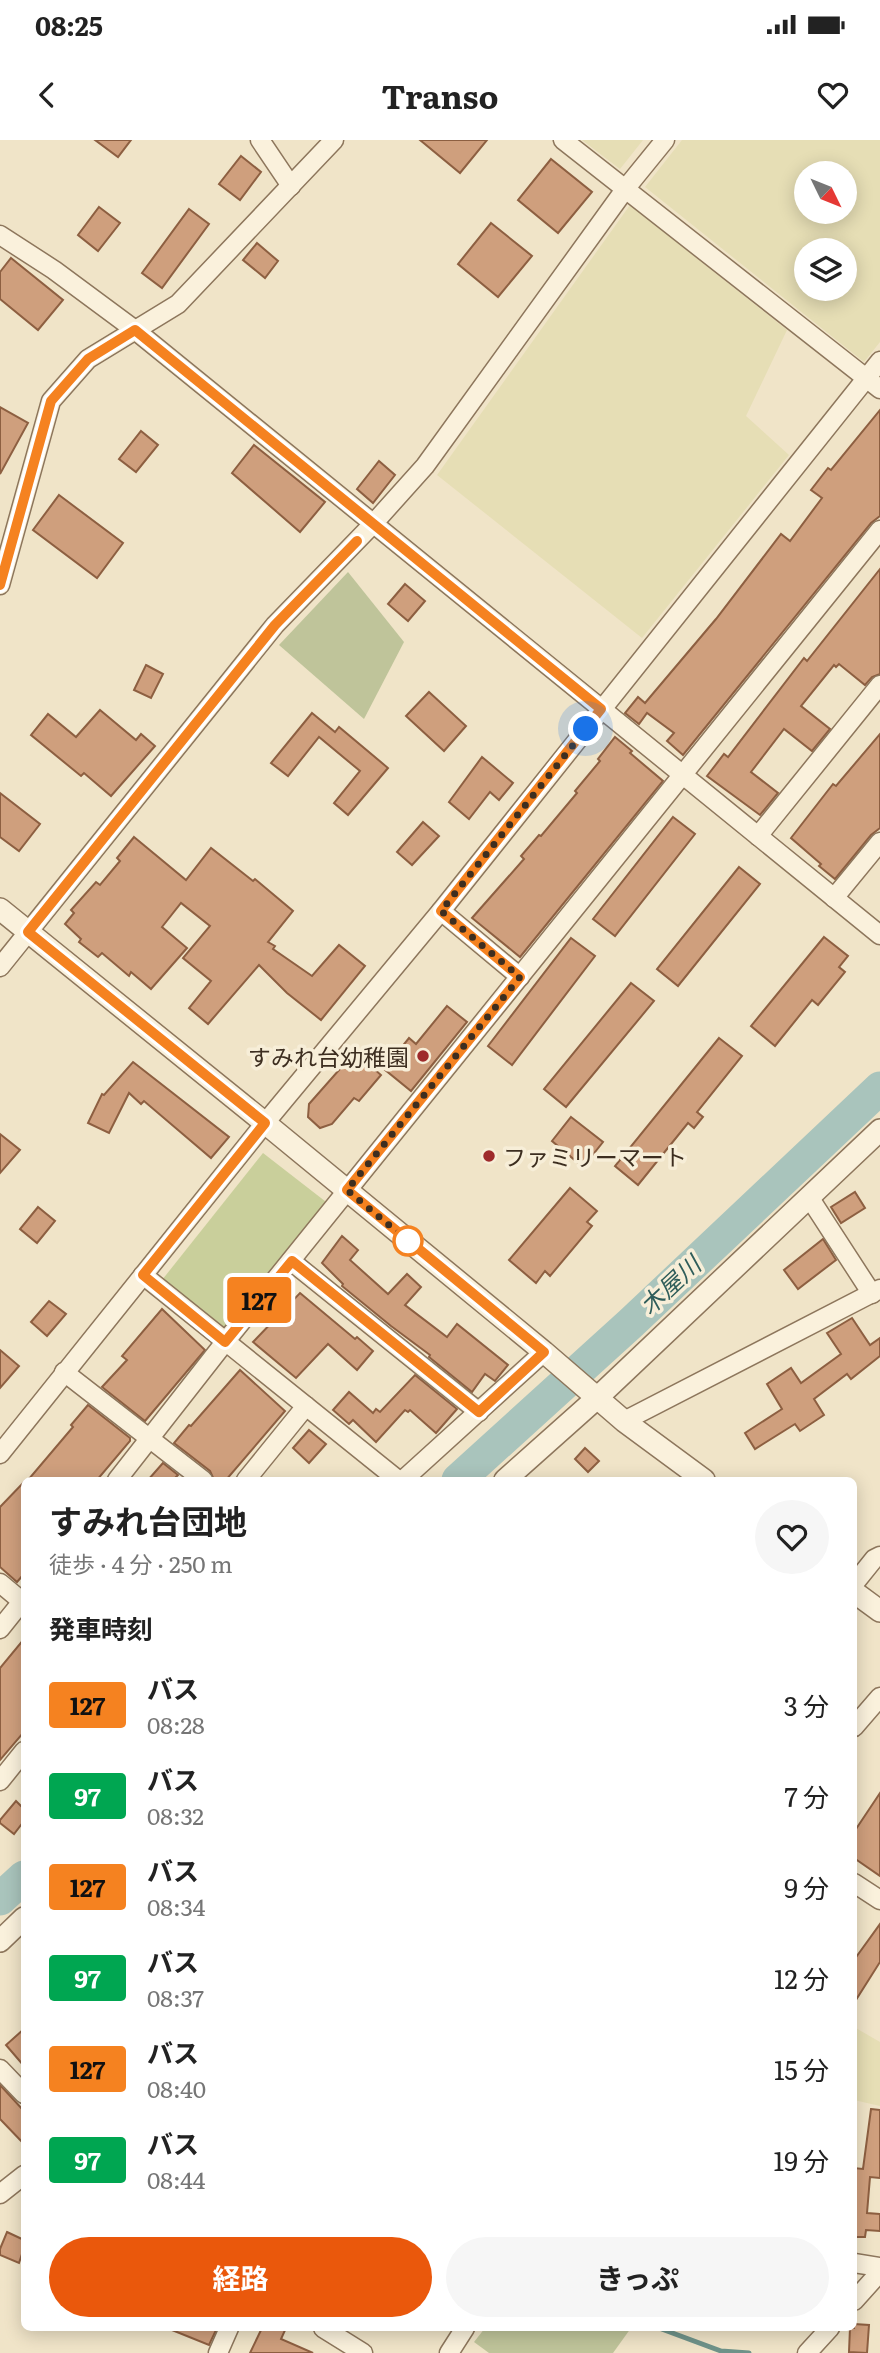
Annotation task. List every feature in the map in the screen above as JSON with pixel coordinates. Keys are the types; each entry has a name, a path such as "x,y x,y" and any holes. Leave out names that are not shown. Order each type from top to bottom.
{"street":[{"path":"260,140 291,186"},
{"path":"0,585 51,401 88,359 178,303 334,140"},
{"path":"563,140 873,383"},
{"path":"0,967 275,625 425,466 626,188 665,140"},
{"path":"0,235 54,270 135,330 880,935"},
{"path":"0,1454 265,1123 441,911 601,709 873,383 880,361"},
{"path":"119,1477 347,1190 880,530"},
{"path":"758,836 880,685"},
{"path":"834,898 880,842"},
{"path":"0,909 547,1354 624,1421 700,1477"},
{"path":"441,911 520,977"},
{"path":"508,1477 592,1393 880,1130"},
{"path":"624,1421 876,1292 808,1197"},
{"path":"292,1261 479,1412"},
{"path":"143,1275 397,1477"},
{"path":"404,1477 547,1354"},
{"path":"64,1372 199,1477"},
{"path":"248,1477 306,1406"},
{"path":"857,1580 874,1559 880,1556"},
{"path":"0,1583 21,1599"},
{"path":"857,1594 880,1611"},
{"path":"0,1629 21,1604"},
{"path":"857,1724 880,1697"},
{"path":"0,1781 21,1755"},
{"path":"857,1885 880,1900"},
{"path":"0,1941 21,1921"},
{"path":"0,2069 21,2091"},
{"path":"0,2193 21,2177"},
{"path":"857,2264 880,2269 857,2297"},
{"path":"218,2353 228,2331"},
{"path":"328,2331 363,2353"},
{"path":"449,2353 463,2331"},
{"path":"807,2353 827,2331"}],"shaded area":[{"path":"582,140 643,140 620,169"},
{"path":"682,140 880,140 880,342 864,362 645,187"},
{"path":"630,205 787,330 746,416 789,455 642,638 437,475"},
{"path":"857,2029 880,2042 880,2106 857,2101"}],"green space":[{"path":"348,572 404,642 364,719 279,645"},
{"path":"263,1153 330,1205 229,1332 162,1280"},
{"path":"483,2331 629,2331 613,2353 489,2353 474,2342"}],"building":[{"path":"95,140 131,140 118,157"},
{"path":"420,140 487,140 460,173"},
{"path":"241,156 261,172 240,200 219,184"},
{"path":"551,159 592,192 558,233 518,200"},
{"path":"99,207 120,223 98,251 78,235"},
{"path":"189,209 209,224 162,288 142,273"},
{"path":"491,223 532,256 498,297 458,264"},
{"path":"257,243 278,261 265,278 243,260"},
{"path":"11,258 63,300 38,330 0,299 0,272"},
{"path":"0,407 28,423 0,474"},
{"path":"880,410 880,516 871,523 683,755 667,741 674,733 647,713 639,724 625,713 638,697 645,703 716,619 781,534 790,541 822,498 811,490"},
{"path":"141,431 158,445 136,472 119,459"},
{"path":"254,445 325,502 300,532 232,473"},
{"path":"379,461 395,475 373,503 357,489"},
{"path":"59,495 123,543 97,578 33,530"},
{"path":"880,569 880,674 872,677 865,685 839,664 836,667 834,665 801,706 830,729 812,751 784,729 751,772 778,793 760,815 707,776 724,754 728,757 804,658 807,661"},
{"path":"405,584 425,601 408,621 388,604"},
{"path":"146,665 163,674 151,698 134,690"},
{"path":"429,692 466,726 444,751 406,716"},
{"path":"100,710 136,740 141,734 155,746 111,796 84,773 81,776 31,735 48,714 76,737"},
{"path":"312,713 335,732 339,727 388,768 348,815 334,803 360,771 319,737 288,776 271,763"},
{"path":"880,734 880,828 871,835 835,879 791,838 833,784 836,786"},
{"path":"615,737 663,781 520,957 472,918 524,859 521,856 577,793 575,791 600,761 598,759"},
{"path":"482,757 513,783 499,800 490,792 469,819 449,802"},
{"path":"0,793 40,824 19,851 0,837"},
{"path":"673,817 695,834 615,936 593,919"},
{"path":"423,822 439,836 412,865 397,852"},
{"path":"134,837 186,880 211,848 253,881 255,879 293,911 268,942 275,946 273,949 312,976 339,945 365,966 321,1020 287,993 259,965 208,1024 189,1008 211,981 183,958 210,926 181,903 162,927 187,948 151,989 131,972 129,976 102,953 98,957 79,942 81,939 65,924 74,913 71,910 96,882 100,885 120,861 117,858"},
{"path":"739,867 760,884 678,986 657,969"},
{"path":"824,937 848,956 839,967 845,972 818,1005 812,1000 775,1046 751,1026"},
{"path":"571,938 595,956 512,1065 488,1046"},
{"path":"631,983 654,1001 566,1107 544,1089"},
{"path":"447,1006 467,1022 411,1091 384,1069 409,1038 416,1044"},
{"path":"719,1038 742,1056 697,1112 703,1117 694,1128 688,1123 638,1185 615,1166"},
{"path":"359,1056 381,1075 359,1101 354,1098 332,1124 320,1128 308,1117 309,1104 346,1062"},
{"path":"133,1062 229,1137 211,1158 144,1101 141,1104 129,1093 109,1133 88,1123 102,1094 104,1095"},
{"path":"571,1117 603,1142 583,1167 552,1141"},
{"path":"0,1134 20,1150 0,1173"},
{"path":"570,1188 597,1211 587,1222 592,1226 550,1276 545,1271 536,1283 509,1260"},
{"path":"855,1192 865,1208 841,1223 831,1207"},
{"path":"38,1207 55,1221 37,1243 20,1229"},
{"path":"342,1236 358,1250 350,1260 388,1294 407,1274 421,1287 405,1305 447,1337 457,1324 508,1365 495,1381 485,1374 472,1392 429,1357 430,1355 342,1286 322,1263"},
{"path":"823,1239 836,1260 798,1289 784,1270"},
{"path":"300,1293 373,1351 357,1370 328,1344 296,1378 253,1342"},
{"path":"49,1301 66,1314 47,1336 31,1322"},
{"path":"162,1309 205,1350 145,1421 102,1387 127,1360 122,1356"},
{"path":"852,1318 870,1345 880,1338 880,1356 851,1379 847,1374 814,1399 824,1415 800,1431 795,1424 755,1449 745,1433 782,1409 767,1384 791,1368 801,1383 841,1354 827,1333"},
{"path":"0,1350 19,1366 0,1388"},
{"path":"240,1370 285,1411 229,1477 213,1477 210,1471 174,1443 189,1425 191,1426"},
{"path":"415,1375 457,1409 436,1433 410,1410 405,1410 376,1442 353,1420 349,1424 333,1410 349,1392 373,1413 376,1409 380,1412"},
{"path":"88,1405 130,1438 130,1441 100,1477 31,1477 73,1427 71,1425"},
{"path":"309,1430 326,1444 309,1463 293,1448"},
{"path":"585,1448 599,1461 588,1472 575,1459"},
{"path":"163,1463 178,1475 176,1477 151,1477"},
{"path":"21,1485 21,1577 17,1582 0,1567 0,1507"},
{"path":"21,1643 21,1736 0,1760 0,1668"},
{"path":"880,1793 880,1876 857,1860 857,1828"},
{"path":"16,1801 21,1806 21,1825 14,1834 0,1823"},
{"path":"880,1924 880,1962 857,1998 857,1956"},
{"path":"21,2032 21,2062 6,2045"},
{"path":"0,2085 21,2108 21,2141 0,2119"},
{"path":"871,2109 880,2110 880,2178 870,2177 867,2213 880,2214 880,2231 866,2230 865,2237 857,2237 857,2168 863,2169"},
{"path":"7,2232 21,2239 19,2263 0,2255"},
{"path":"857,2324 869,2325 867,2353 849,2352 850,2331 857,2331"},
{"path":"174,2331 216,2331 209,2345"},
{"path":"261,2331 285,2331 281,2339 313,2353 250,2353"}],"waterway":[{"name":"木屋川","path":"461,1477 631,1323 880,1088"},
{"name":"木屋川","path":"0,1899 21,1880"},
{"path":"667,2331 721,2351 749,2353"}],"bus line":[{"name":"127","path":"0,585 51,401 88,359 135,330 601,709 441,911 520,977 347,1190 544,1352 479,1412 292,1261 225,1342 143,1275 265,1123 28,932 275,625 357,541"}],"place":[{"name":"すみれ台幼稚園","path":"423,1056"},
{"name":"ファミリーマート","path":"489,1156"}],"route":[{"path":"408,1241 347,1190 520,977 441,911 586,729"}]}
